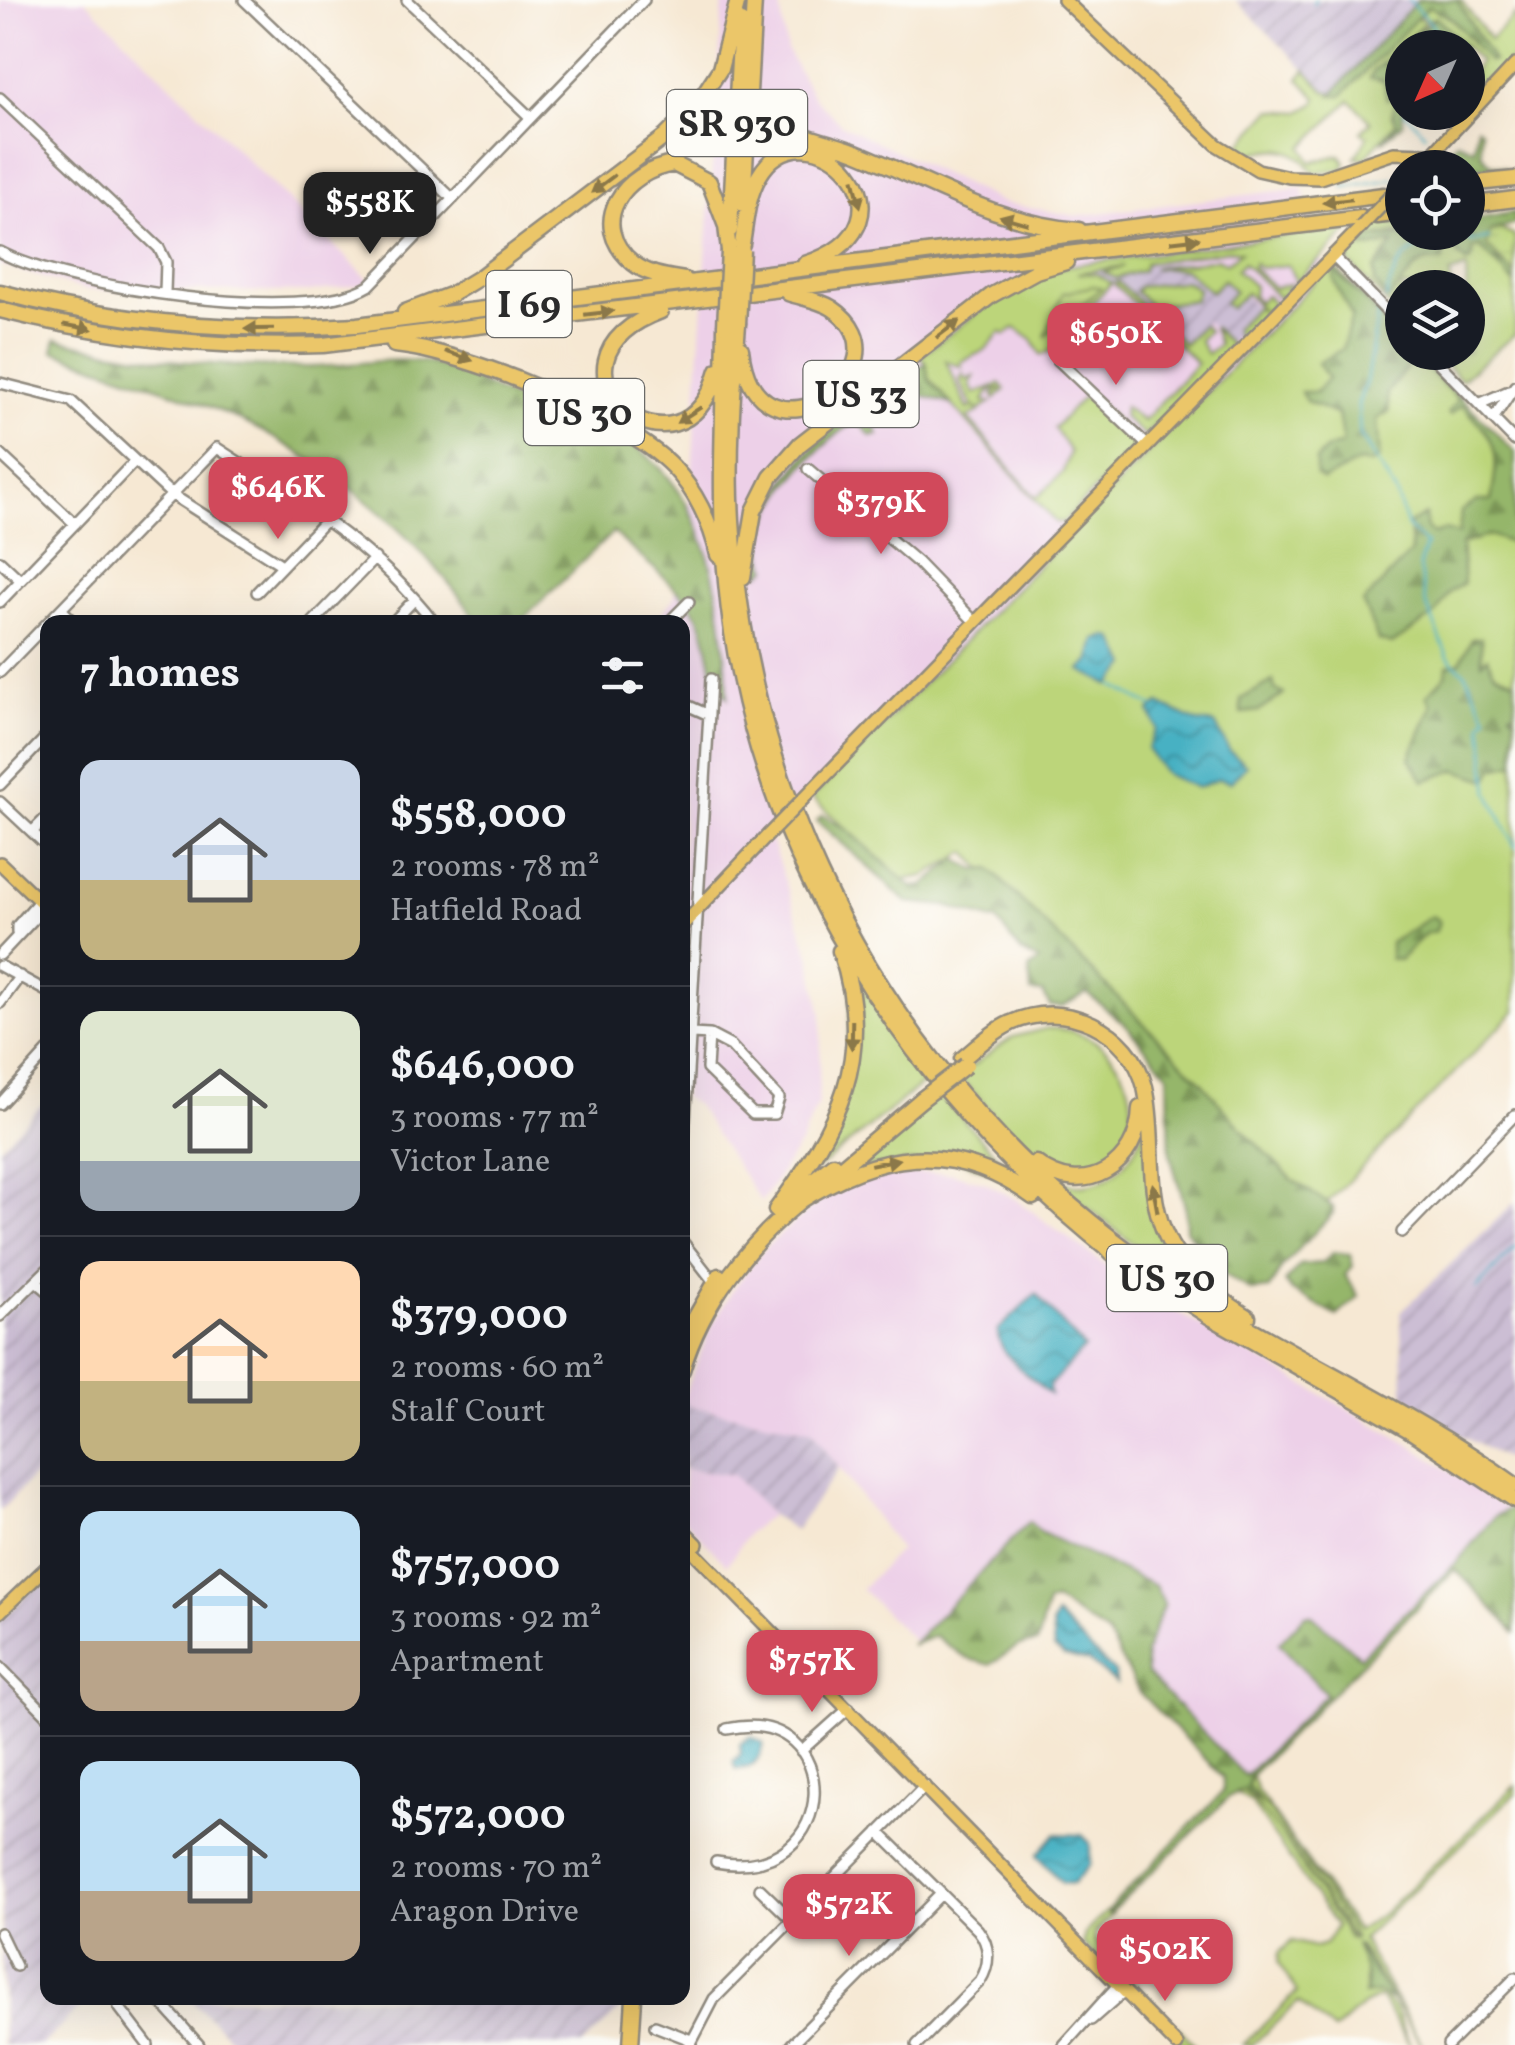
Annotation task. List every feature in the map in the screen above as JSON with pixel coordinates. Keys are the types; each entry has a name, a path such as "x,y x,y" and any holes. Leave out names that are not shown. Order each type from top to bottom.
{"highway":[{"name":"SR 930","path":"736,248 740,0"},
{"path":"357,325 422,308 466,285 666,136 696,106 720,69 740,0"},
{"name":"SR 930","path":"736,248 750,108 754,0"},
{"path":"750,108 764,119 852,150 987,212 1048,228 1110,232"},
{"path":"726,583 720,461 736,248 748,201 769,162 808,148 836,158 848,168 861,197 856,230 824,258 782,273"},
{"path":"700,282 650,273 624,252 612,218 626,184 658,166 674,164 698,172 709,182 718,200 736,248"},
{"path":"1485,182 1515,179"},
{"name":"I 69","path":"0,292 104,316 196,327 357,325 1110,232 1385,193"},
{"path":"1485,203 1515,199"},
{"path":"1378,216 1385,215"},
{"name":"I 69","path":"0,310 140,339 202,345 363,342 1362,218"},
{"name":"US 33","path":"743,618 746,540 754,511 771,477 800,444 992,295 1036,272 1088,252"},
{"path":"731,327 745,369 769,400 798,409 835,396 852,373 855,344 850,331 831,308 782,292"},
{"path":"686,302 628,325 609,348 608,388 624,412 661,426 675,424 700,410 712,394 731,327"},
{"name":"US 30","path":"731,327 731,481 743,618 775,752 799,828 832,901 892,1006 984,1124 1074,1208 1136,1256 1221,1312 1375,1398 1515,1485"},
{"name":"US 30","path":"363,342 441,350 466,358 632,435 673,467 695,497 712,532 762,753 821,904 880,1006 950,1100 1043,1196 1118,1258 1212,1318 1410,1430 1515,1500"},
{"path":"690,1326 714,1282 776,1210 827,1139 851,1058 849,982 821,904"},
{"path":"776,1210 1012,1022 1043,1014 1084,1020 1114,1037 1133,1059 1142,1079 1154,1200 1165,1234 1183,1264 1210,1292 1375,1398"},
{"path":"964,1062 1018,1029 1063,1023 1108,1042 1121,1056 1137,1087 1140,1122 1133,1144 1115,1167 1088,1179 1069,1180 1044,1170 1001,1132 984,1124"},
{"path":"690,1352 735,1268 797,1203 920,1096"},
{"path":"797,1203 870,1165 905,1158 946,1160 1004,1178 1118,1258"},
{"path":"631,2045 634,2005"}],"main road":[{"path":"1064,0 1217,145 1245,164 1280,176 1320,178 1385,156"},
{"path":"1432,150 1515,65"},
{"path":"690,918 1385,203"},
{"path":"0,863 40,898"},
{"path":"690,1538 720,1575 1177,2045"},
{"path":"690,1549 720,1575"},
{"path":"0,1612 40,1574"}],"street":[{"path":"244,0 453,199"},
{"path":"407,0 530,117"},
{"path":"0,252 51,272 166,292 291,304 345,298 369,286 644,0"},
{"path":"0,98 159,248 166,262 166,292"},
{"path":"1337,251 1385,307"},
{"path":"1058,360 1147,445"},
{"path":"1446,370 1515,442"},
{"path":"0,383 72,401 171,494 282,565"},
{"path":"1479,404 1512,388"},
{"path":"1493,419 1512,388"},
{"path":"54,615 217,448 327,519 375,558 429,615"},
{"path":"0,454 75,524"},
{"path":"0,602 135,460"},
{"path":"808,470 907,554 975,622"},
{"path":"257,592 327,519"},
{"path":"320,615 375,558"},
{"path":"0,561 20,580"},
{"path":"399,615 416,599"},
{"path":"675,615 689,602"},
{"path":"60,609 66,615"},
{"path":"2,664 40,628"},
{"path":"690,1062 710,678"},
{"path":"690,706 709,714"},
{"path":"0,785 40,743"},
{"path":"0,802 40,840"},
{"path":"32,832 40,824"},
{"path":"0,955 40,908"},
{"path":"0,966 40,987"},
{"path":"0,1003 20,976"},
{"path":"692,1034 708,1035 731,1046 779,1098 774,1114 753,1114 707,1069 708,1035"},
{"path":"0,1104 40,1061"},
{"path":"1402,1232 1515,1115"},
{"path":"690,1251 714,1282"},
{"path":"0,1316 40,1277"},
{"path":"36,1280 40,1284"},
{"path":"0,1667 40,1708"},
{"path":"801,1751 849,1708"},
{"path":"716,1862 756,1864 790,1846 806,1828 816,1797 815,1780 801,1751 771,1729 726,1729"},
{"path":"655,2026 690,2042 708,2006 925,1786"},
{"path":"879,1832 978,1930 987,1947 987,1969 980,1981 918,2045"},
{"path":"760,1890 792,1920"},
{"path":"791,2045 942,1894"},
{"path":"0,1934 16,1966"},
{"path":"1448,2045 1515,1978"},
{"path":"1064,2045 1121,1988"},
{"path":"122,2005 119,2011 148,2045"},
{"path":"162,2005 198,2045"}],"shaded area":[{"path":"0,0 85,0 372,283 310,292 86,290 0,265"},
{"path":"723,0 779,0 787,50 814,98 842,125 1003,203 1076,216 1303,188 1325,271 771,840 810,955 822,1015 818,1103 801,1142 761,1202 690,1101 690,615 660,615 674,598 688,531"},
{"path":"1235,0 1418,0 1391,30 1385,30 1385,36 1331,95"},
{"path":"1184,261 1223,275 1260,312 1229,343 1206,321 1184,345 1201,360 1196,364 1112,283 1092,270"},
{"path":"40,1106 40,1469 0,1511 0,1147"},
{"path":"900,1173 952,1173 984,1182 1015,1199 1145,1294 1412,1446 1509,1509 1241,1784 1148,1687 1029,1529 915,1642 861,1589 900,1550 811,1430 690,1406 690,1380 711,1327 734,1288 765,1248 823,1198 861,1179"},
{"path":"1515,1202 1515,1464 1405,1406 1400,1313"},
{"path":"690,1406 811,1430 839,1468 795,1530 771,1515 733,1475 690,1470"},
{"path":"690,1470 733,1475 771,1515 749,1532 727,1565 690,1525"},
{"path":"40,1581 40,2005 82,2005 42,2045 3,2045 0,1621"},
{"path":"196,2005 619,2005 619,2011 583,2045 237,2045"}],"green space":[{"path":"1418,0 1457,0 1475,30 1462,30 1429,6 1406,30 1391,30"},
{"path":"1457,0 1461,0 1483,30 1474,30"},
{"path":"1429,6 1443,11 1462,30 1449,30 1436,17 1427,20 1420,14"},
{"path":"1515,14 1515,56 1485,87 1485,54 1492,61 1485,49 1485,33 1490,40"},
{"path":"1417,17 1425,22 1417,30 1404,30"},
{"path":"1436,17 1449,30 1421,30"},
{"path":"1385,36 1385,51 1342,95 1331,95"},
{"path":"1385,50 1385,62 1370,77 1384,81 1385,130 1389,130 1365,158 1355,158 1368,136 1361,132 1371,122 1350,100 1303,147 1311,162 1340,155 1346,163 1342,169 1314,173 1300,157 1284,150 1247,156 1231,147 1239,146 1272,110 1300,112 1316,103 1317,98 1299,79 1306,70 1325,91 1342,95"},
{"path":"1385,61 1385,87 1384,81 1370,78"},
{"path":"1477,130 1481,130 1481,150 1448,150 1458,142 1474,149"},
{"path":"1485,158 1491,164 1507,168 1485,168"},
{"path":"1515,212 1515,224 1493,230 1489,238 1498,260 1515,275 1515,284 1483,250 1485,218"},
{"path":"1385,223 1385,235 1372,238 1362,248 1385,244 1385,250 1389,250 1374,270 1375,283 1385,301 1347,260 1346,251 1371,224"},
{"path":"1354,226 1296,282 1288,265 1260,268 1254,263 1252,267 1274,288 1291,284 1280,299 1243,263 1236,270 1254,286 1253,296 1258,302 1266,295 1275,304 1242,335 1236,335 1235,329 1256,307 1263,311 1246,293 1230,308 1224,303 1235,291 1223,280 1211,292 1184,269 1153,268 1216,259 1226,263 1241,252 1229,250 1146,263 1142,271 1115,278 1104,272 1124,266 1077,273 1096,274 1112,283 1057,339 1063,346 1041,355 1032,340 1015,328 1005,335 1001,332 985,350 961,362 962,367 946,361 968,409 972,406 960,381 963,374 966,380 974,377 970,384 974,394 1000,384 1005,390 995,399 993,394 1001,389 990,390 984,401 991,402 979,411 974,406 978,412 968,418 1033,495 1039,496 1063,472 1070,452 1054,428 1083,397 1093,398 1137,441 1137,446 1063,523 1056,523 926,375 927,364 920,356 993,301 1031,278 1066,266"},
{"path":"1500,229 1515,236 1515,275 1487,246 1490,233"},
{"path":"1385,237 1385,244 1371,248 1358,245 1362,238"},
{"path":"1388,250 1445,250 1442,262 1426,261 1413,270 1385,270 1385,294 1375,283 1374,270"},
{"path":"1445,250 1453,250 1471,261 1473,250 1483,250 1515,284 1515,334 1485,360 1485,270 1413,270 1444,254"},
{"path":"1455,250 1473,250 1467,263"},
{"path":"1337,269 1385,319 1385,370 1430,370 1515,463 1515,1011 1321,1209 966,852 925,876 903,880 812,798 1325,271"},
{"path":"1334,270 1385,321 1385,370 1405,370 1387,393 1389,412 1377,419 1380,458 1370,464 1358,462 1323,480 1316,475 1316,460 1328,448 1343,444 1338,415 1306,401 1301,392 1316,392 1328,378 1318,363 1342,349 1352,317 1334,281"},
{"path":"1117,281 1184,344 1203,325 1208,331 1199,340 1207,354 1219,345 1213,327 1230,344 1213,368 1144,436 1123,417 1124,407 1143,421 1197,363 1115,285"},
{"path":"1185,281 1198,289 1194,300 1151,306 1136,292 1139,287"},
{"path":"1101,288 1045,337 1063,293"},
{"path":"56,339 151,358 246,366 425,362 459,373 540,412 560,419 587,421 628,441 659,467 683,498 701,534 720,613 728,697 716,678 704,631 694,610 613,532 527,615 473,615 396,527 330,473 294,450 220,411 53,351"},
{"path":"926,363 929,380 951,404 912,393 921,385 909,384 875,414 872,419 878,435 871,436 859,423 853,423 821,449 774,507 763,549 768,568 759,574 757,556 770,509 803,458 849,414"},
{"path":"1428,370 1434,370 1515,452 1515,545 1490,535 1461,544 1464,583 1450,592 1435,615 1392,644 1378,640 1363,603 1411,552 1409,524 1425,515 1427,529 1434,534 1445,530 1459,534 1461,511 1478,501 1491,501 1493,448 1483,428 1462,404 1450,415 1448,412 1458,399"},
{"path":"1451,370 1473,370 1461,380"},
{"path":"1481,638 1482,662 1488,657 1494,672 1515,680 1515,710 1511,712 1515,716 1515,763 1494,768 1488,780 1456,770 1424,781 1410,758 1432,706 1427,695 1446,675 1447,666 1460,662 1472,639"},
{"path":"1273,681 1275,689 1284,694 1259,711 1241,713 1241,699"},
{"path":"822,815 849,831 912,887 924,886 956,859 976,870 990,869 1199,1079 1247,1135 1293,1180 1333,1207 1333,1213 1282,1267 1269,1289 1251,1291 1215,1268 1186,1229 1185,1206 1170,1155 1168,1074 1125,1024 1087,993 1061,1007 1050,1006 1043,993 1031,992 1029,969 1039,961 1021,952 997,921 946,906 907,902 817,821"},
{"path":"1432,916 1439,921 1436,931 1426,933 1399,960 1390,959 1390,943"},
{"path":"853,973 927,1080 811,1174 844,1102"},
{"path":"1048,1028 1085,1036 1111,1055 1126,1080 1132,1109 1128,1137 1115,1159 1094,1173 1065,1173 1033,1157 956,1077 1013,1037"},
{"path":"937,1092 1025,1185 954,1158 848,1169"},
{"path":"1144,1125 1154,1220 1224,1305 1168,1272 1049,1177 1081,1185 1109,1176 1131,1155"},
{"path":"1333,1252 1350,1255 1353,1266 1345,1275 1359,1296 1337,1316 1292,1291 1285,1282 1300,1265 1323,1263"},
{"path":"1509,1509 1515,1513 1515,1632 1455,1569 1249,1777 1248,1786 1259,1801 1242,1790 1230,1796 1109,1914 1109,1909 1223,1792 1223,1777 1139,1692 1107,1634 1055,1601 1047,1604 1037,1643 1018,1646 990,1665 966,1658 935,1636 911,1645 1029,1522 1042,1533 1155,1586 1164,1604 1145,1652 1147,1674 1245,1776 1326,1694 1279,1643 1305,1615 1312,1615 1360,1657 1456,1563 1495,1516"},
{"path":"1251,1775 1257,1790 1357,1931 1385,1912 1515,1786 1515,1794 1362,1939 1422,2045 1358,1944 1365,1964 1365,1993 1379,1992 1395,2009 1410,2045 1380,1997 1363,2005 1334,2031 1298,2002 1252,2045 1243,2045 1297,1992 1278,1963 1279,1953 1292,1941 1315,1947 1325,1944 1336,1926 1252,1804 1239,1794 1230,1796 1242,1790 1273,1822 1349,1938 1355,1938 1297,1847 1248,1786"},
{"path":"1248,1794 1268,1808 1351,1929 1353,1940 1283,1836"},
{"path":"1109,1909 1109,1914 1114,1912 1094,1934 1095,1941 1195,2045 1185,2045 1083,1944 1085,1933"},
{"path":"1355,1944 1392,2000 1379,1993 1364,1995 1366,1976"}],"water":[{"path":"1114,638 1128,665 1110,685 1081,670 1090,662 1096,640"},
{"path":"1159,704 1197,722 1215,724 1229,750 1246,765 1231,782 1218,779 1197,788 1165,774 1147,749 1157,729 1150,711"},
{"path":"1036,1294 1084,1348 1049,1386 1050,1394 1017,1366 999,1339 998,1330"},
{"path":"1056,1616 1115,1673 1116,1683 1088,1661 1064,1656 1054,1648 1052,1624"},
{"path":"751,1736 763,1743 760,1754 751,1765 736,1769 733,1762 741,1754 740,1744"},
{"path":"1055,1834 1082,1835 1090,1843 1090,1864 1073,1884 1062,1883 1037,1855"}],"waterway":[{"path":"1313,4 1315,0"},
{"path":"1409,0 1433,30"},
{"path":"1421,130 1425,134"},
{"path":"1344,187 1385,180"},
{"path":"1485,239 1489,238"},
{"path":"1396,270 1415,250"},
{"path":"1378,314 1366,382 1358,404 1360,435 1396,493 1407,527 1426,544 1419,566 1426,604 1448,657 1466,674 1487,717 1482,723 1489,793 1515,847"},
{"path":"1112,685 1153,707"},
{"path":"1476,1289 1515,1247"}]}
